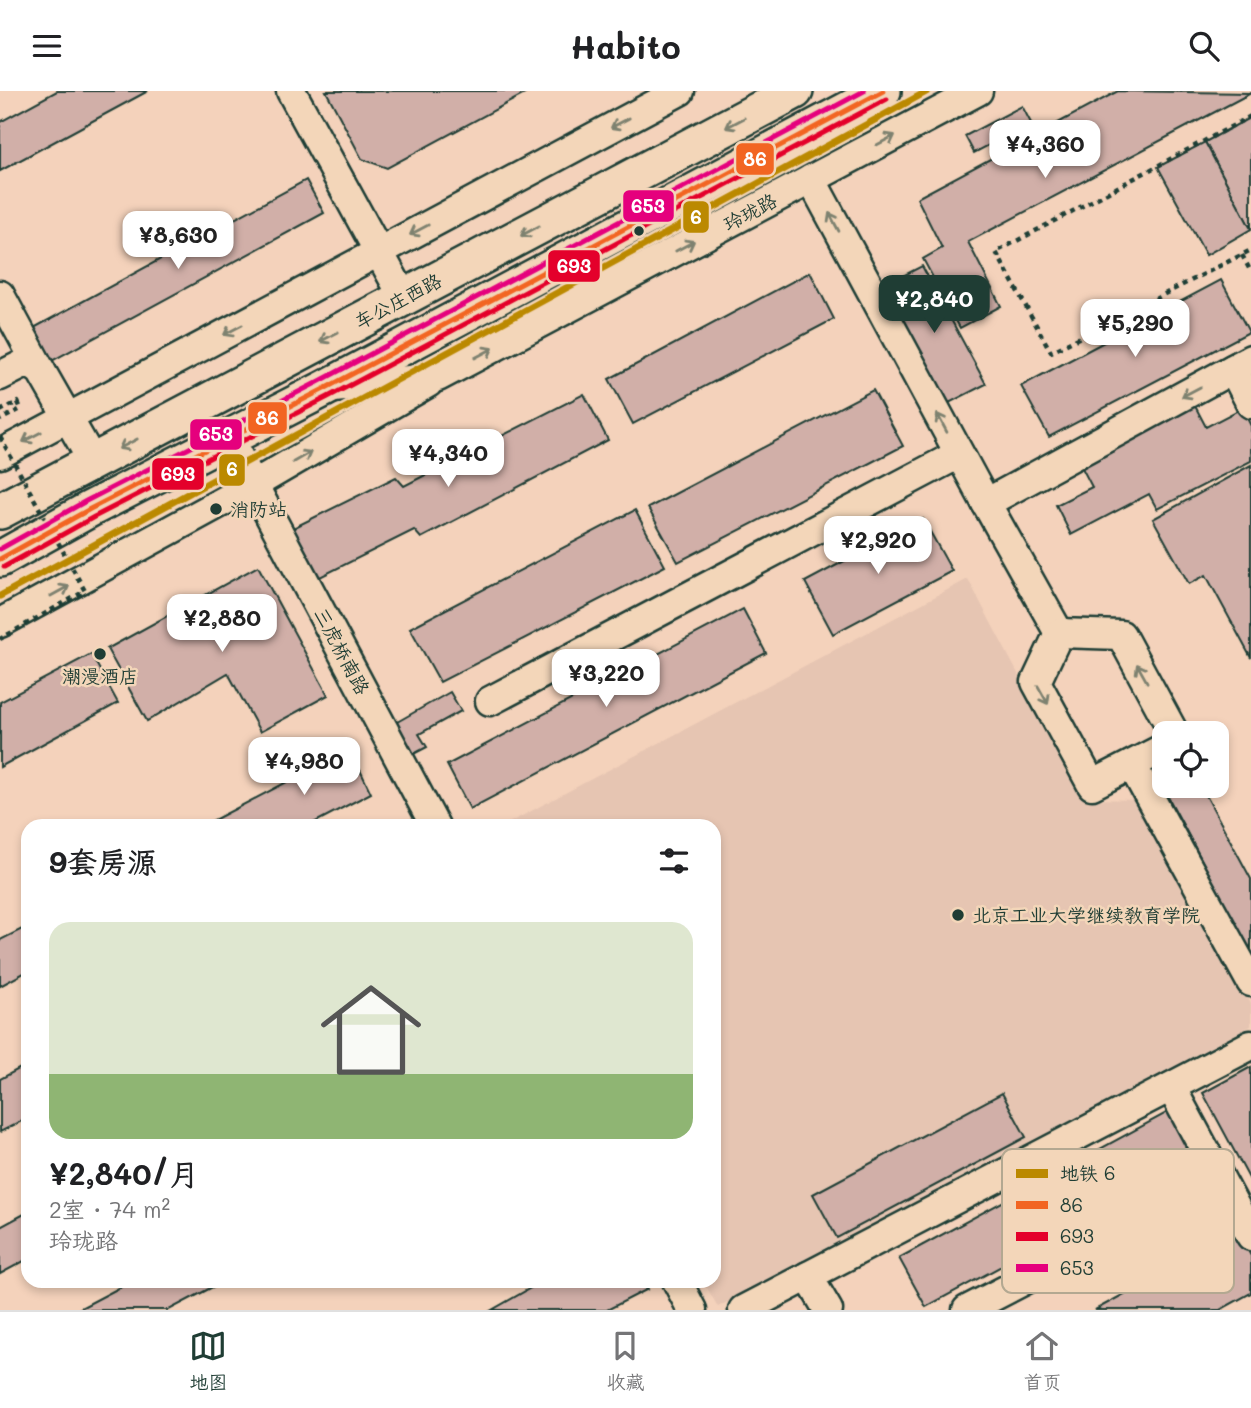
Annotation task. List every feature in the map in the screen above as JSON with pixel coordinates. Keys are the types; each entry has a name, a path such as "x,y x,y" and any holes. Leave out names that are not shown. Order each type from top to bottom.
{"main road":[{"name":"车公庄西路","path":"0,511 795,91"},
{"path":"0,559 883,91"}],"street":[{"path":"291,91 404,297"},
{"path":"0,454 680,91"},
{"name":"玲珑路","path":"324,389 438,377 978,91"},
{"path":"811,179 1059,633"},
{"path":"0,295 93,462"},
{"path":"0,376 28,362 41,370"},
{"path":"986,503 1242,364 1251,404"},
{"path":"0,623 253,485 438,377"},
{"name":"三虎桥南路","path":"229,439 431,819"},
{"path":"490,701 959,454"},
{"path":"1059,633 1121,635 1168,721"},
{"path":"1059,633 1036,682 1092,785 1152,754"},
{"path":"1132,765 1251,982"},
{"path":"1052,1149 1251,1045"},
{"path":"1171,1087 1204,1149"},
{"path":"743,1310 1002,1175"},
{"path":"1234,1205 1251,1236"},
{"path":"808,1276 828,1310"},
{"path":"681,1288 692,1310"},
{"path":"967,1310 1002,1292"}],"path":[{"path":"1251,115 996,252 1051,352 1251,250"},
{"path":"1242,255 1251,272"},
{"path":"0,411 18,402 22,409 0,420"},
{"path":"0,437 85,591 0,639"}],"shaded area":[{"name":"北京工业大学继续教育学院","path":"968,579 1084,799 1141,800 1251,1004 1251,1026 1018,1149 1002,1149 1002,1157 718,1307 707,1288 721,1288 721,819 516,819"}],"building":[{"path":"57,91 148,91 0,171 0,122"},
{"path":"326,91 530,91 387,168 362,159"},
{"path":"1118,91 1251,93 968,242 1001,306 960,328 923,259 942,248 917,198"},
{"path":"1022,106 1031,123 974,153 965,136"},
{"path":"1251,117 1251,229 1205,142"},
{"path":"1205,142 1251,229 1206,255 1158,167"},
{"path":"306,180 324,213 50,362 32,329"},
{"path":"922,266 986,384 947,404 883,286"},
{"path":"810,272 834,319 633,424 609,379"},
{"path":"1221,280 1249,332 1049,437 1021,386"},
{"path":"873,390 903,446 678,562 648,508"},
{"path":"584,394 608,440 421,538 414,530 316,579 289,530 396,477 404,486"},
{"path":"1194,404 1206,427 1242,408 1251,426 1251,461 1157,509 1149,494 1071,535 1056,505 1092,487 1080,464"},
{"path":"1251,465 1251,658 1206,575 1189,584 1153,519"},
{"path":"635,510 665,566 440,682 410,628"},
{"path":"923,519 952,571 833,634 805,582"},
{"path":"258,566 328,695 260,732 228,673 147,721 107,649"},
{"path":"743,609 766,653 470,809 447,765"},
{"path":"91,654 118,703 0,767 0,702"},
{"path":"450,692 461,711 419,734 427,747 408,757 390,726"},
{"path":"350,749 371,793 321,819 216,819"},
{"path":"1169,798 1207,798 1251,879 1251,953"},
{"path":"21,930 21,975 0,986 0,940"},
{"path":"1251,1067 1251,1182 1234,1149 1203,1093"},
{"path":"21,1068 21,1122 0,1132 0,1079"},
{"path":"1002,1093 1026,1137 837,1238 813,1194"},
{"path":"1168,1112 1188,1149 1100,1149"},
{"path":"1002,1202 1002,1266 926,1307 899,1258"},
{"path":"21,1216 21,1263 0,1274 0,1227"},
{"path":"1238,1232 1251,1256 1251,1293 1220,1310 1095,1310 1126,1293 1234,1293 1234,1234"},
{"path":"119,1288 211,1288 169,1310 77,1310"},
{"path":"531,1288 648,1289 607,1310 492,1310"}],"metro line":[{"name":"6","path":"0,596 928,91"}],"transit line":[{"name":"653","path":"0,549 86,501 320,381 864,91"},
{"name":"86","path":"0,559 883,91"},
{"name":"693","path":"4,567 887,99"}],"place":[{"name":"消防站","path":"216,509"},
{"name":"潮漫酒店","path":"100,654"},
{"name":"北京工业大学继续教育学院","path":"958,915"}]}
